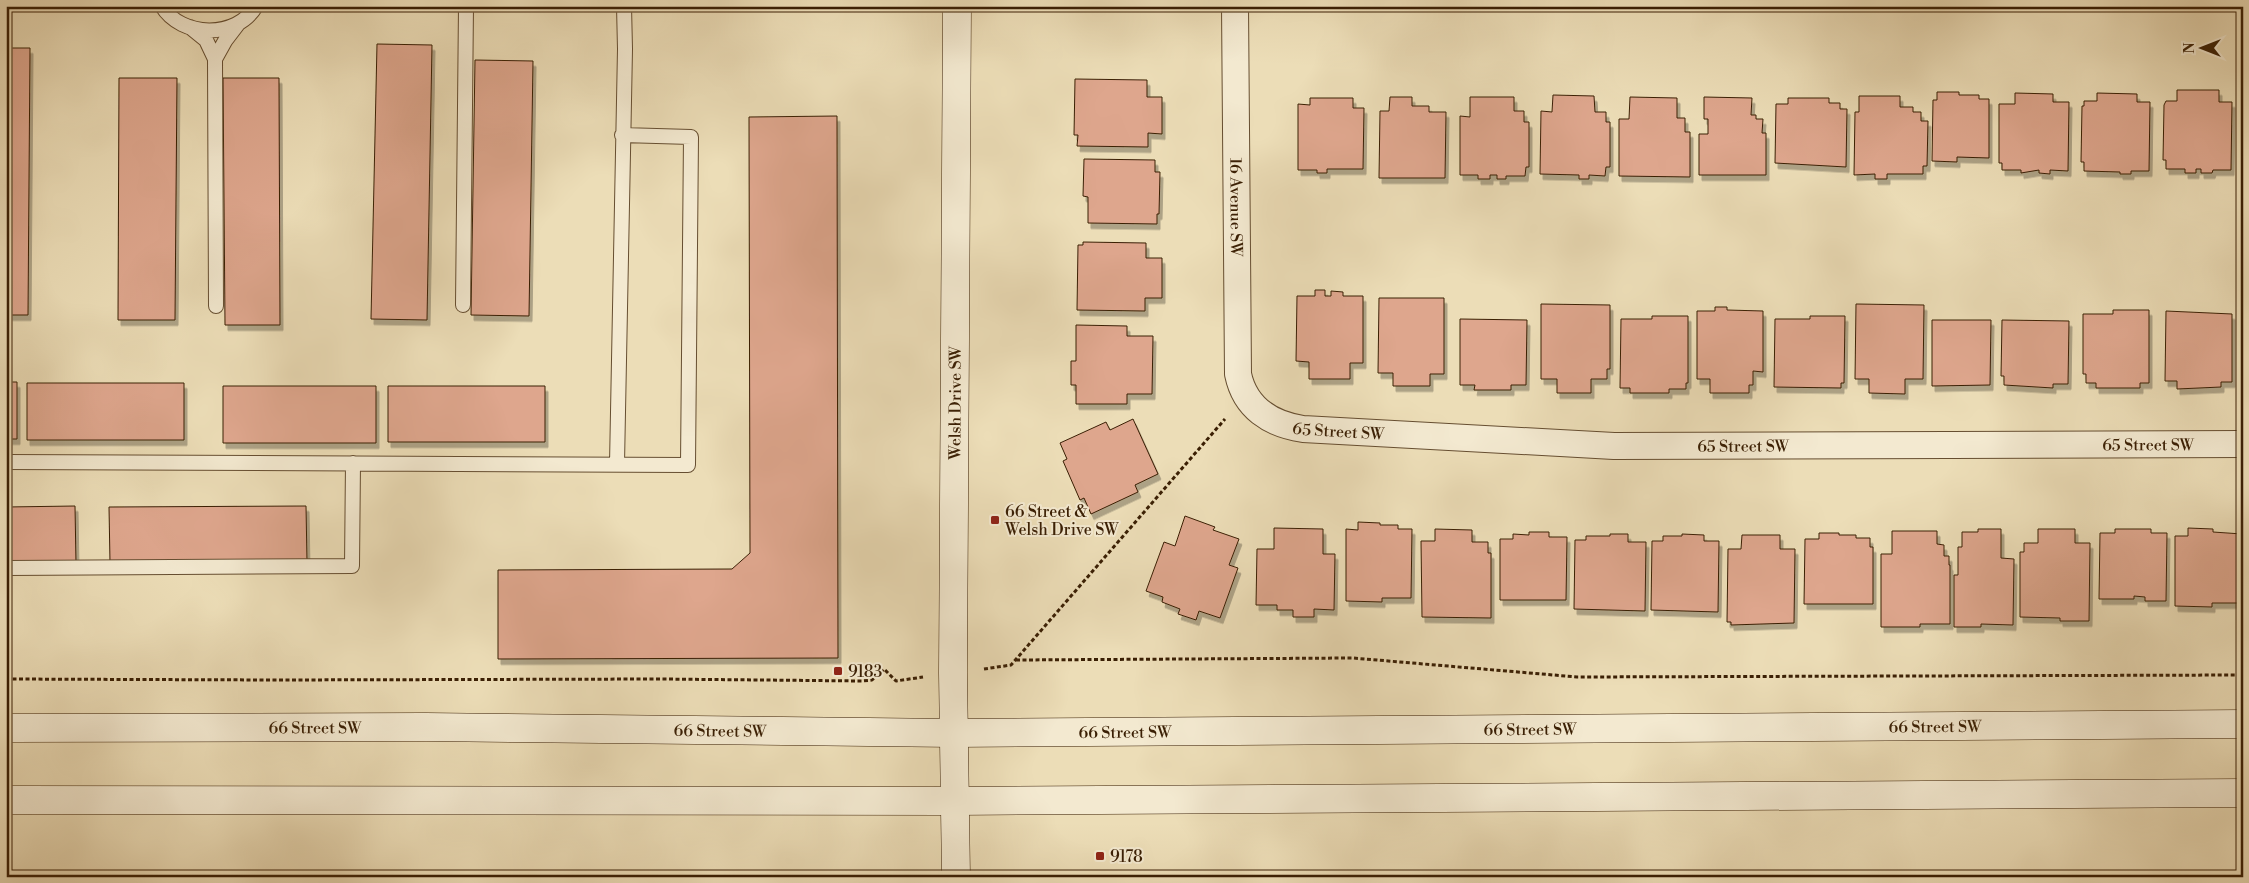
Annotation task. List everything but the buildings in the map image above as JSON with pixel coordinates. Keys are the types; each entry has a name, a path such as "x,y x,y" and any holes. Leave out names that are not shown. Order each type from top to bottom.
{"main road":[{"name":"Welsh Drive SW","path":"956,877 953,733 957,6"},
{"name":"66 Street SW","path":"6,728 426,727 953,733 2243,724"},
{"path":"6,800 954,801 2243,793"}],"street":[{"name":"16 Avenue SW","path":"1235,6 1238,374 1248,400"},
{"name":"65 Street SW","path":"1248,400 1273,421 1287,427 1303,430 1614,446 2243,444"}],"lane":[{"path":"162,6 165,12 181,24 199,31 220,30 238,23"},
{"path":"215,58 238,23 256,6"},
{"path":"464,305 466,6"},
{"path":"617,464 624,6"},
{"path":"190,27 206,40 215,58 216,306"},
{"path":"6,462 688,465 691,137 622,135"},
{"path":"6,568 352,566 353,464"}],"path":[{"path":"1011,665 1248,400"},
{"path":"1016,660 1353,658 1577,677 2243,676"},
{"path":"6,679 661,678 862,681 872,680 884,669 896,681"}],"place":[{"name":"66 Street & Welsh Drive SW","path":"995,520"},
{"name":"9183","path":"838,671"},
{"name":"9178","path":"1100,856"}]}
